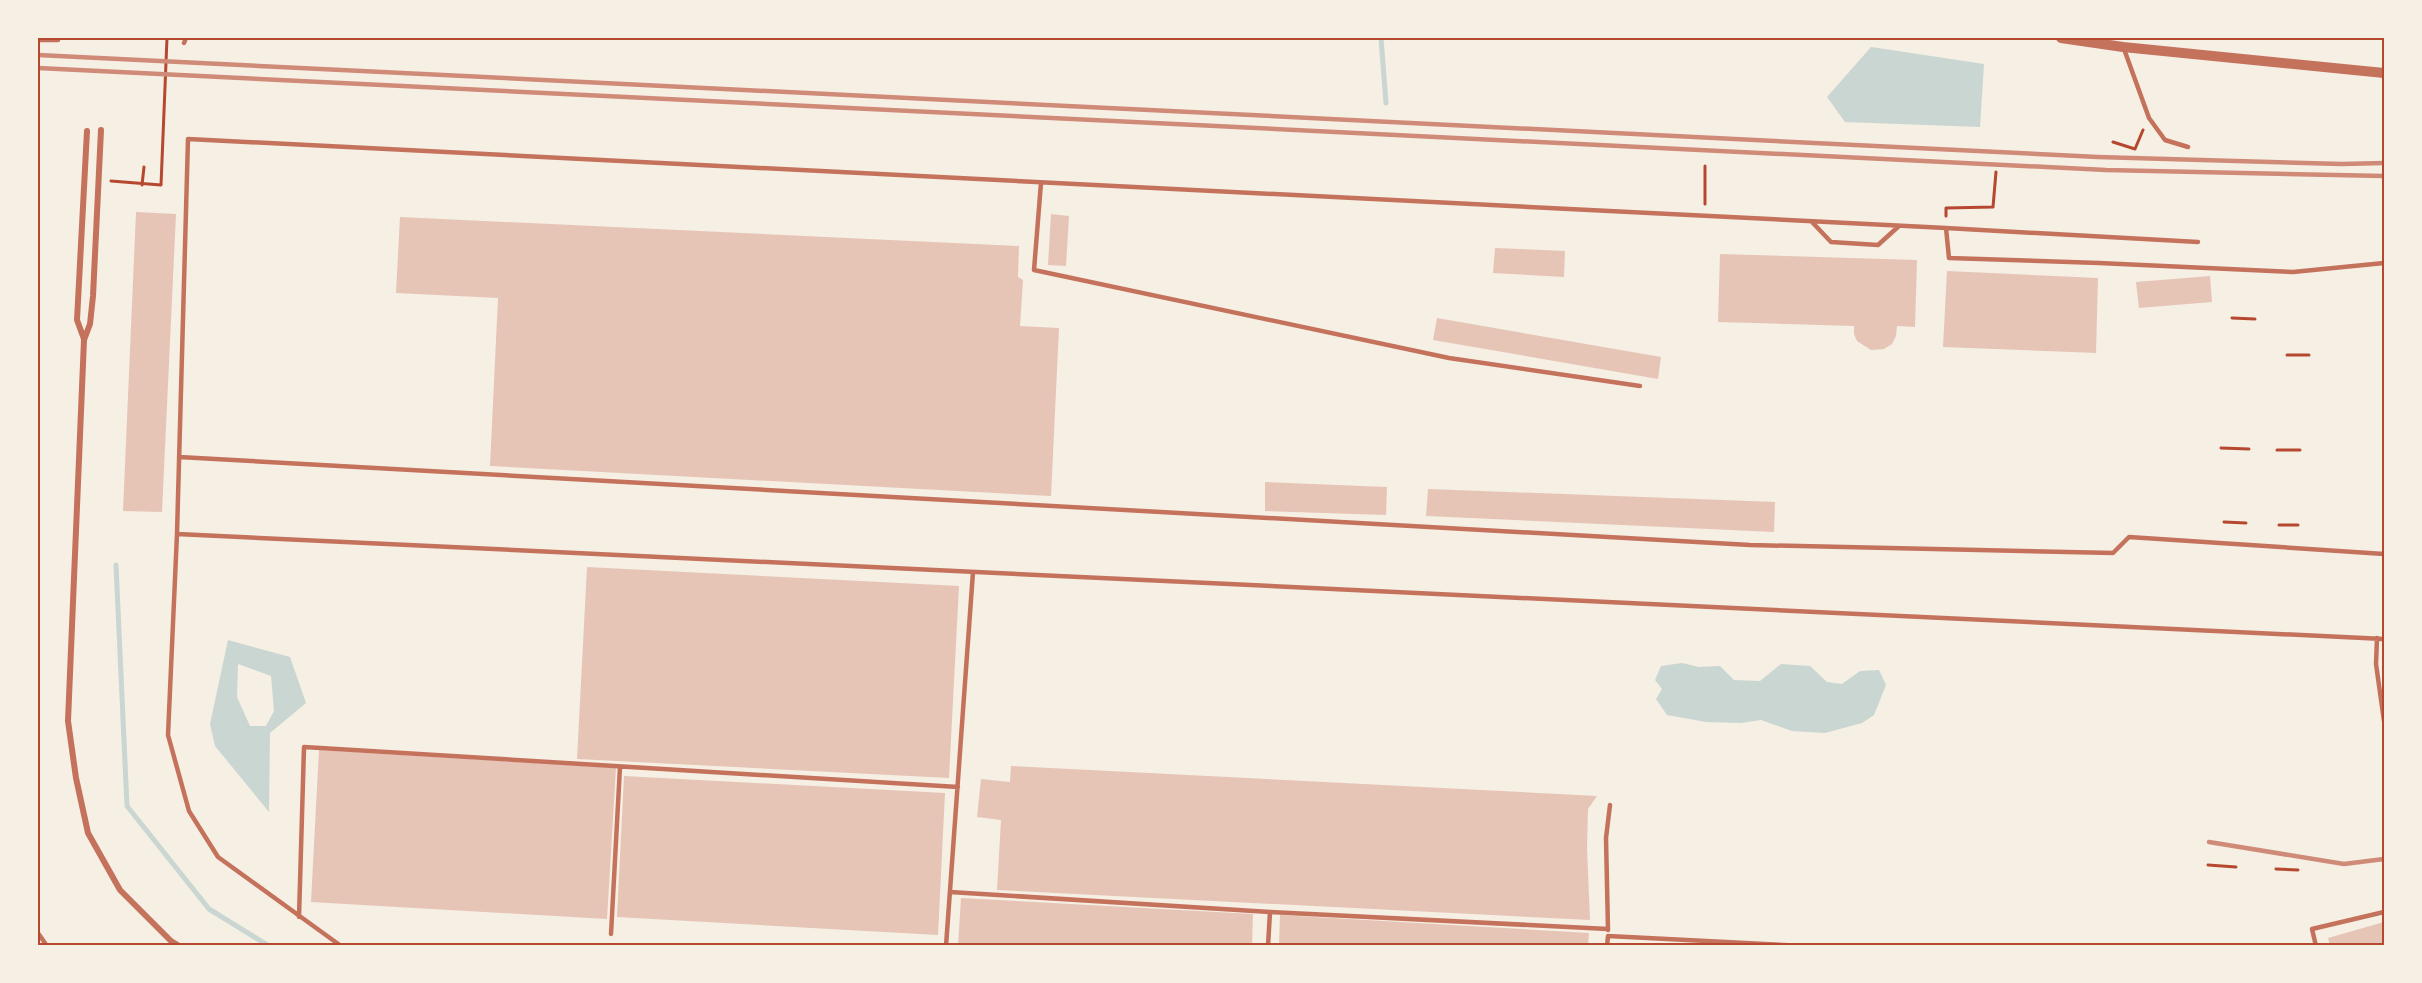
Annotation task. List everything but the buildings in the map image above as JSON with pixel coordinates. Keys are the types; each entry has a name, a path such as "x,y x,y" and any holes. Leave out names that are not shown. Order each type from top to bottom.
{"street":[{"path":"2061,38 2123,47 2385,73"},
{"path":"101,130 93,296 90,324 84,340 68,721 76,778 88,833 120,890 171,941 178,945"},
{"path":"84,340 77,320 87,131"}],"lane":[{"path":"38,40 58,40 58,38"},
{"path":"2123,47 2149,118 2165,140 2188,147"},
{"path":"340,945 218,857 189,811 168,735 177,534 188,139 2198,242"},
{"path":"1041,183 1034,270 1449,358 1640,386"},
{"path":"1812,222 1831,242 1878,245 1899,226"},
{"path":"1946,228 1949,258 2099,262 2293,272 2385,263"},
{"path":"179,458 1750,545 2113,553 2129,537 2385,554"},
{"path":"177,534 2385,639"},
{"path":"946,945 973,572"},
{"path":"2377,638 2376,664 2385,721"},
{"path":"299,917 304,747 958,787"},
{"path":"611,934 620,767"},
{"path":"1607,945 1606,838 1611,805"},
{"path":"950,892 1270,912 1608,929"},
{"path":"1268,945 1270,912"},
{"path":"2316,945 2312,929 2385,912"},
{"path":"38,933 46,945"},
{"path":"1608,936 1805,945"}],"path":[{"path":"100,180 161,185 167,38"},
{"path":"2113,142 2135,149 2149,118"},
{"path":"1705,166 1705,216"},
{"path":"142,185 144,167"},
{"path":"1946,228 1946,208 1993,207 1996,172"},
{"path":"2232,318 2255,319"},
{"path":"2287,355 2309,355"},
{"path":"2221,448 2249,449"},
{"path":"2277,450 2300,450"},
{"path":"2224,522 2246,523"},
{"path":"2279,525 2298,525"},
{"path":"2208,865 2236,867"},
{"path":"2276,869 2298,870"}],"shaded area":[{"path":"1871,47 1984,64 1980,127 1845,122 1827,97"},
{"path":"228,640 290,657 306,703 270,733 269,812 215,746 210,724","holes":["238,664 271,676 274,711 266,726 250,726 237,697"]},
{"path":"1682,663 1699,667 1720,666 1734,680 1760,681 1781,664 1810,666 1827,682 1842,684 1860,671 1879,670 1886,685 1874,715 1862,723 1825,733 1792,731 1761,720 1741,723 1706,722 1667,715 1656,699 1662,689 1655,680 1661,666"}],"waterway":[{"path":"1381,38 1386,103"},
{"path":"116,565 127,806 209,909 269,946"}],"railway":[{"path":"38,55 2098,157 2342,164 2384,163"},
{"path":"38,68 2106,170 2384,176"},
{"path":"2209,842 2344,864 2384,859"}]}
